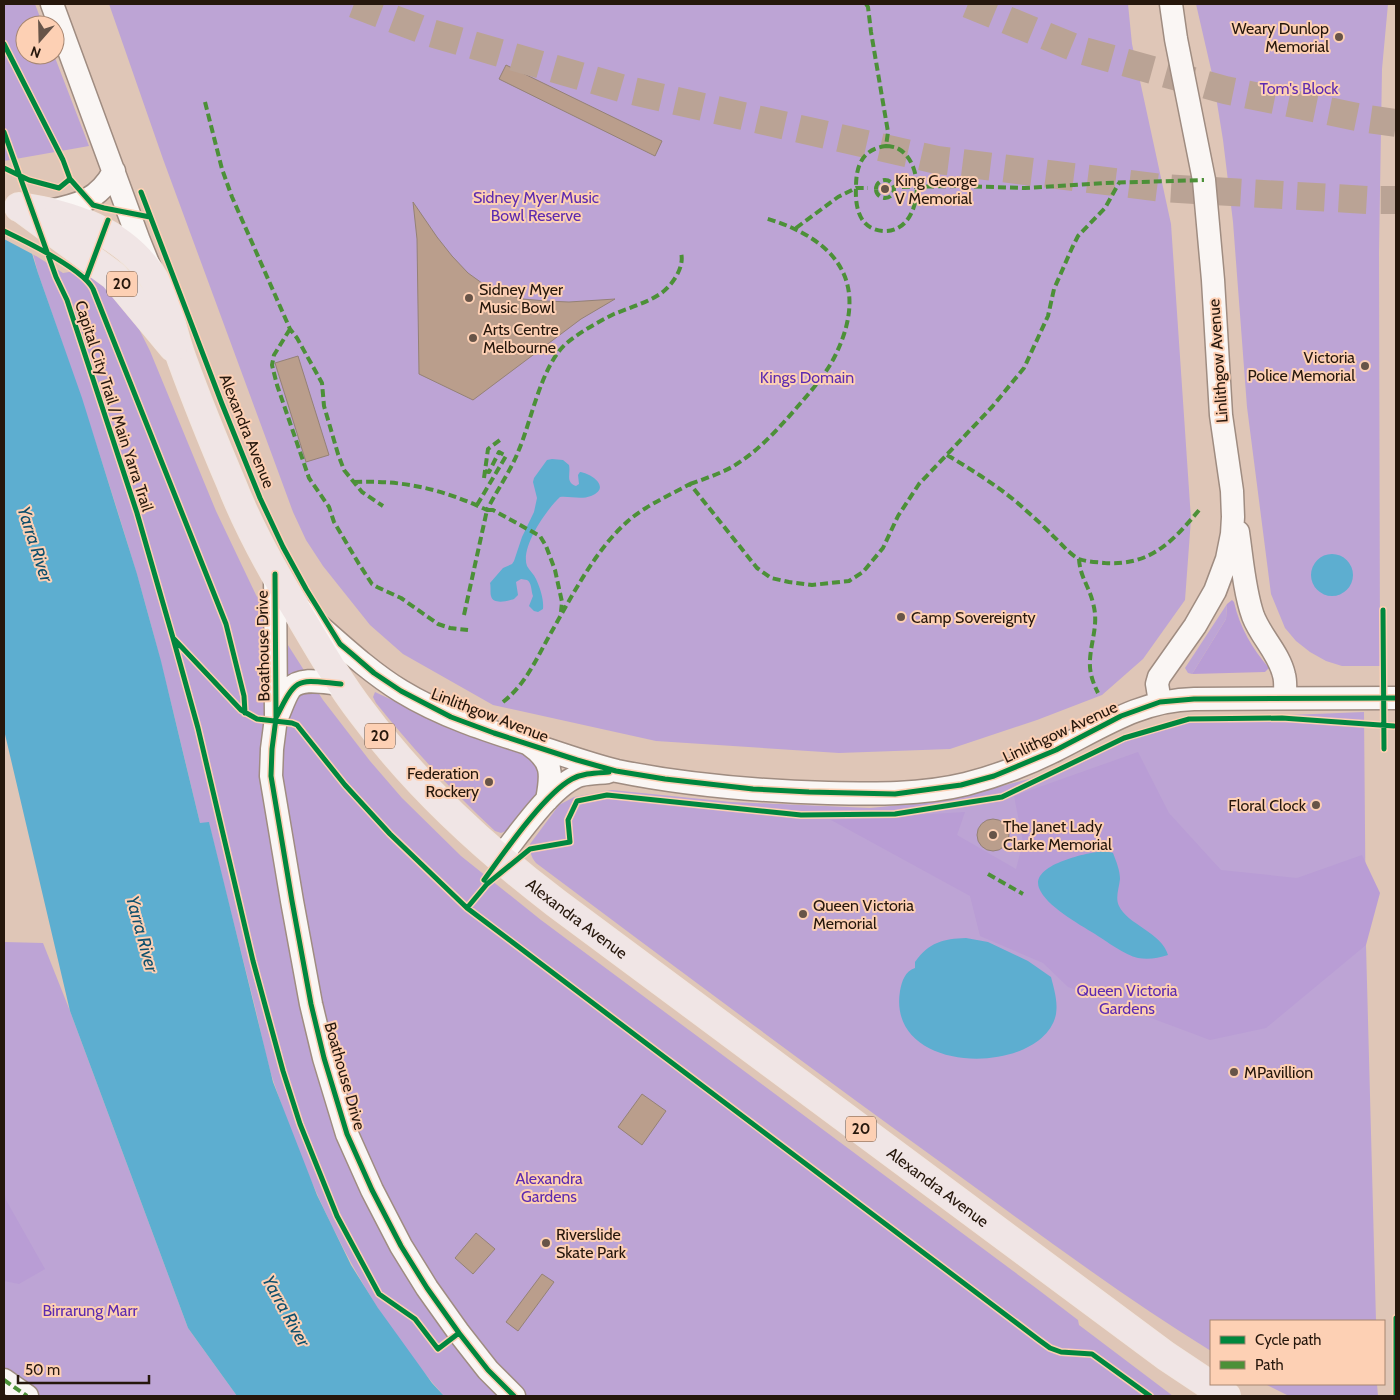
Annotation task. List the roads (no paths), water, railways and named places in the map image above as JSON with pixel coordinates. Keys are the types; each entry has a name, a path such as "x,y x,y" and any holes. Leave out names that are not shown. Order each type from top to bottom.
{"highway":[{"name":"20","path":"31,211 74,219 119,242 145,267 162,293"},
{"name":"20","path":"31,211 114,276 181,358"},
{"name":"Alexandra Avenue","path":"162,293 181,358 232,486 274,574 341,684 405,765 446,809 499,859 596,933 1166,1356 1226,1396"}],"street":[{"name":"Alexandra Avenue","path":"52,4 142,249 162,293"},
{"name":"Linlithgow Avenue","path":"1160,702 1157,684 1159,677 1208,605 1222,574 1232,534 1232,491 1221,414 1204,180 1176,39 1171,4"},
{"path":"31,211 74,206 85,201 106,184 114,172"},
{"path":"1232,491 1251,609 1257,626 1274,652 1282,670 1284,676 1284,698"},
{"name":"Boathouse Drive","path":"274,574 276,718 271,776 311,1004 324,1058 348,1134 372,1190 397,1238 427,1288 459,1333 488,1370 514,1396"},
{"name":"Linlithgow Avenue","path":"292,602 374,673 401,691 451,717 577,760 616,770 690,783 753,789 895,794 961,785 994,776 1050,753 1121,716 1160,702 1194,699 1396,698"},
{"name":"Boathouse Drive","path":"276,718 289,692 297,684 310,681 341,684"},
{"path":"530,744 544,757 549,768 550,784 547,800"},
{"name":"Linlithgow Avenue","path":"499,859 547,800 570,780 581,775 616,770"},
{"path":"4,1380 27,1396"}],"water":[{"name":"Yarra River","path":"4,162 38,273 82,398 137,574 161,661 200,823 209,822 273,1082 317,1195 351,1265 378,1308 432,1383 444,1396 237,1396 188,1328 70,1011 4,730"},
{"path":"547,460 563,460 569,465 569,480 576,486 579,484 578,475 580,472 594,478 600,485 600,489 597,493 587,497 560,497 548,510 536,529 527,549 526,558 527,566 535,577 542,597 543,609 538,612 529,606 533,596 529,581 521,579 516,582 518,595 514,599 501,602 492,599 490,583 503,568 514,561 522,537 534,512 537,498 533,482 534,478"},
{"path":"1336,554 1344,557 1350,563 1353,575 1350,587 1344,593 1328,596 1320,593 1314,587 1311,571 1314,563 1320,557"},
{"path":"1105,851 1113,853 1119,869 1120,879 1117,900 1119,906 1129,918 1159,941 1168,955 1146,959 1127,954 1064,914 1043,895 1039,888 1039,880 1043,872 1063,861"},
{"path":"966,938 988,942 1028,961 1051,977 1056,1000 1056,1014 1045,1034 1025,1049 998,1057 968,1058 940,1053 917,1040 902,1020 900,991 904,977 915,968 915,962 920,955 937,943 950,939"}],"tunnel":[{"path":"354,4 431,33 628,90 937,160 1162,188 1396,200"},
{"path":"968,4 1080,50 1225,90 1367,119 1396,123"}],"place":[{"name":"Weary Dunlop Memorial","path":"1339,37"},
{"name":"King George V Memorial","path":"885,189"},
{"name":"Sidney Myer Music Bowl","path":"469,298"},
{"name":"Arts Centre Melbourne","path":"473,338"},
{"name":"Victoria Police Memorial","path":"1365,366"},
{"name":"Camp Sovereignty","path":"901,617"},
{"name":"Federation Rockery","path":"489,782"},
{"name":"Floral Clock","path":"1316,805"},
{"name":"The Janet Lady Clarke Memorial","path":"993,835"},
{"name":"Queen Victoria Memorial","path":"803,914"},
{"name":"MPavillion","path":"1234,1072"},
{"name":"Riverslide Skate Park","path":"546,1243"}],"park label":[{"name":"Tom's Block","path":"1299,88"},
{"name":"Sidney Myer Music Bowl Reserve","path":"536,206"},
{"name":"Kings Domain","path":"807,377"},
{"name":"Queen Victoria Gardens","path":"1127,999"},
{"name":"Alexandra Gardens","path":"549,1187"},
{"name":"Birrarung Marr","path":"90,1310"}]}
